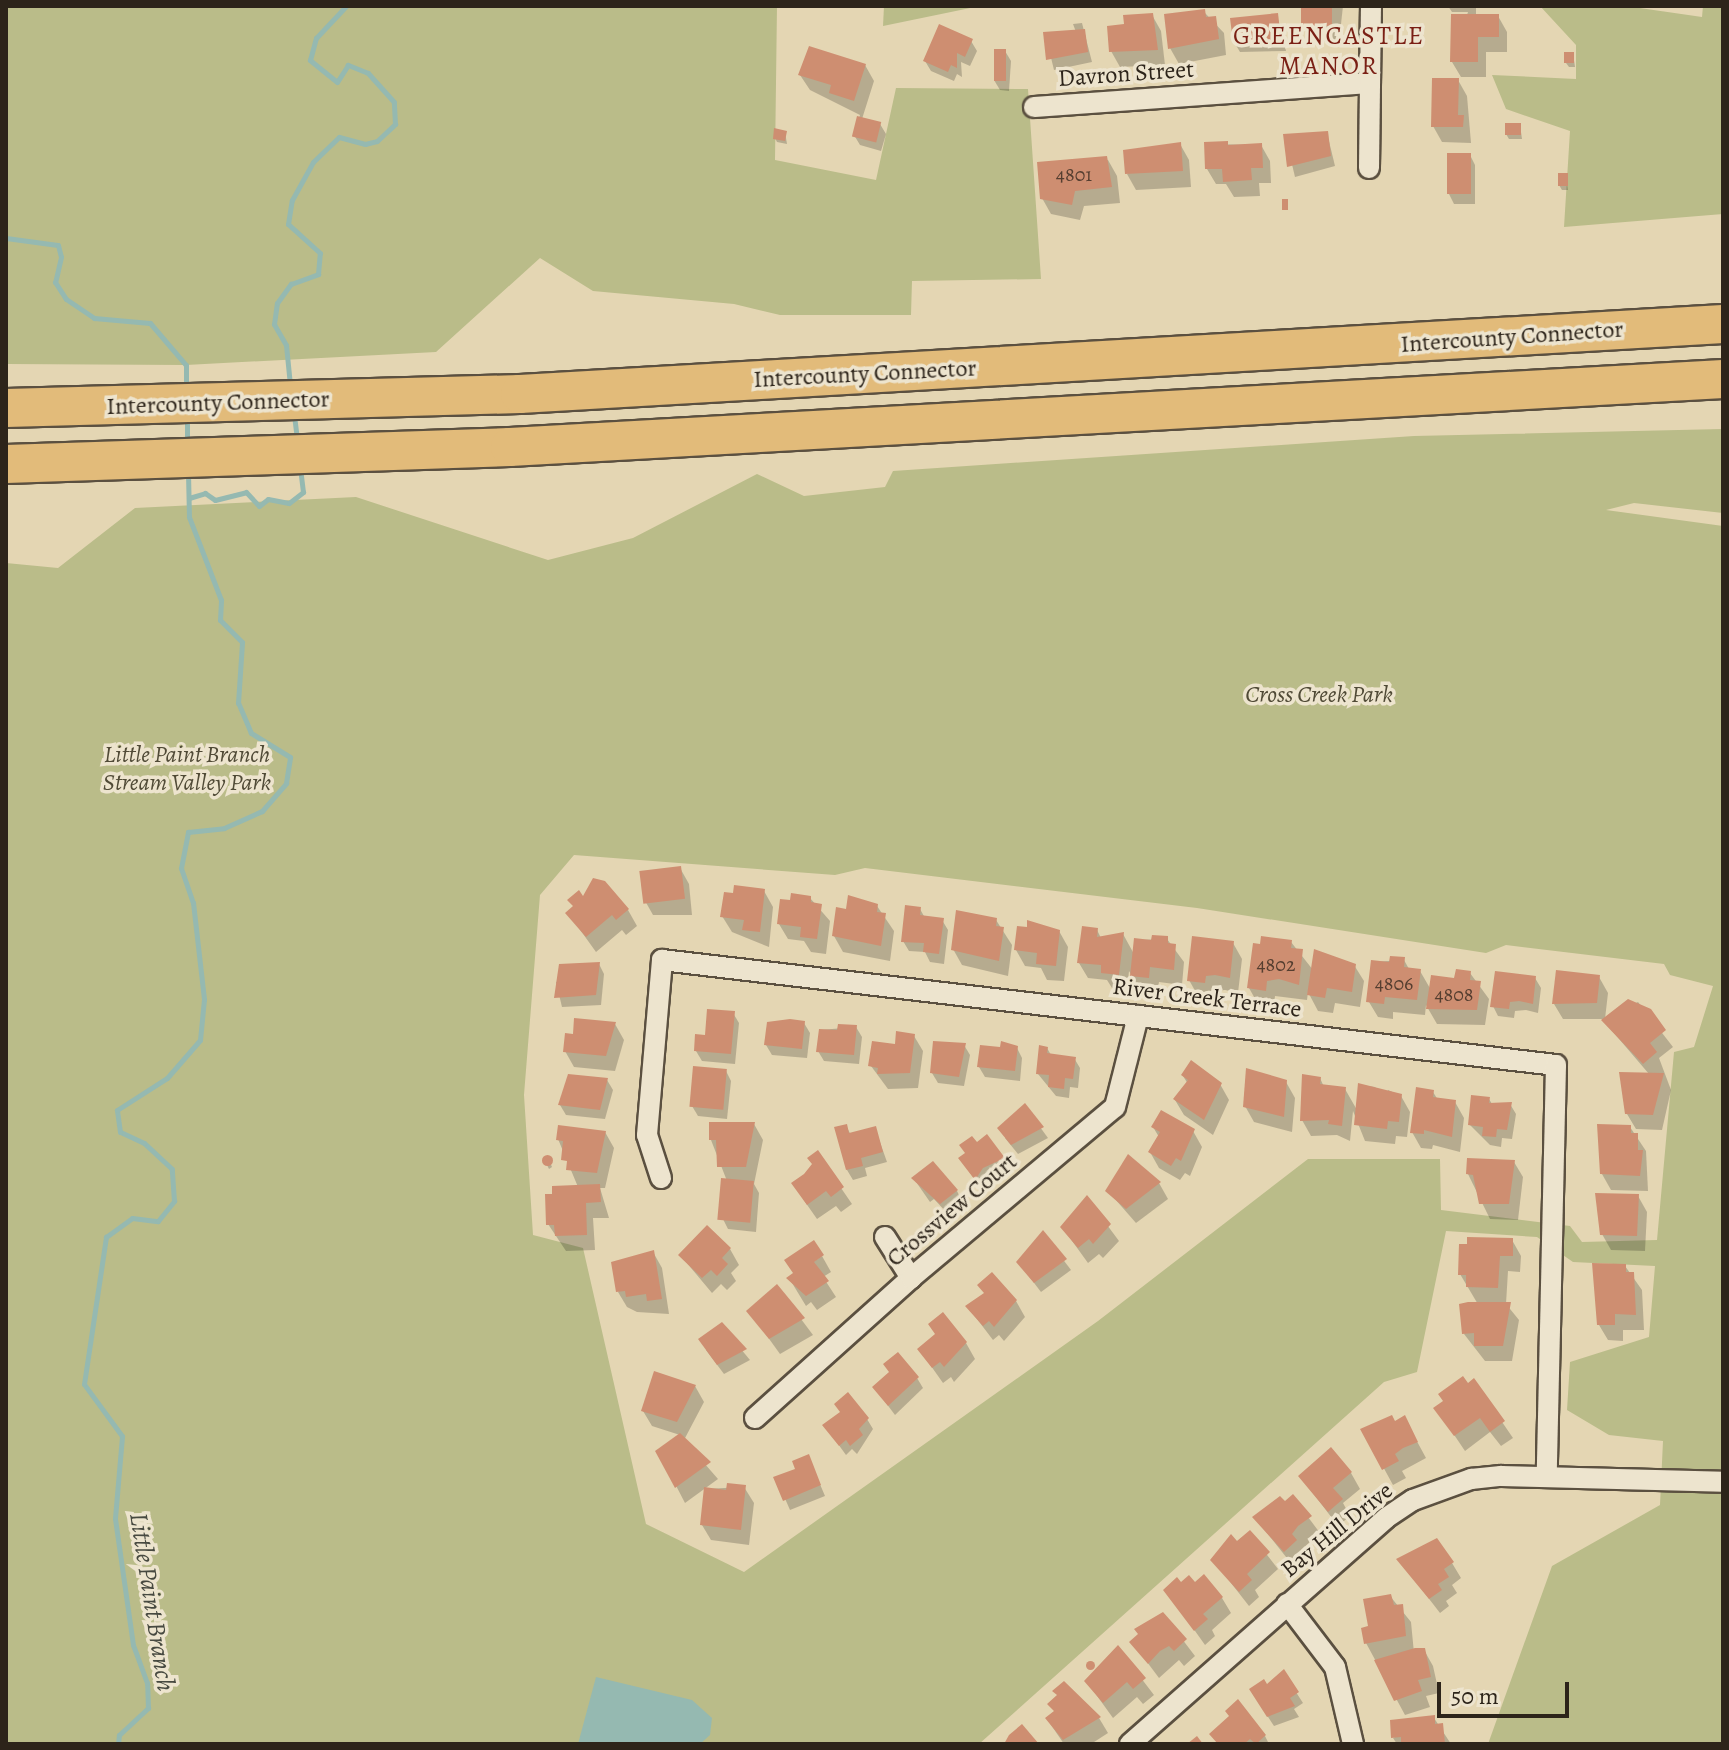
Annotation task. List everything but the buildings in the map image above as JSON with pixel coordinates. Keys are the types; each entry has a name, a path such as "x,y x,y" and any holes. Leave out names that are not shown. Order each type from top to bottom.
{"highway":[{"name":"Intercounty Connector","path":"6,408 520,394 1723,324"},
{"path":"6,464 510,447 1723,379"}],"street":[{"path":"1369,168 1366,83 1371,6"},
{"name":"Davron Street","path":"1034,107 1366,83"},
{"name":"River Creek Terrace","path":"661,1178 647,1135 662,960 1556,1065 1547,1475"},
{"name":"Crossview Court","path":"755,1418 911,1278 1115,1107 1138,1016"},
{"path":"885,1237 911,1278"},
{"name":"Bay Hill Drive","path":"1130,1744 1287,1604 1413,1500 1471,1479 1547,1475 1723,1482"},
{"path":"1287,1604 1335,1667 1353,1744"}],"green space":[{"path":"6,6 777,6 775,160 876,180 896,88 1028,89 1041,279 912,281 911,315 780,315 734,304 593,291 540,258 436,352 186,365 6,364"},
{"path":"884,6 980,6 883,26"},
{"path":"1540,6 1626,6 1702,17 1703,6 1723,6 1723,214 1564,227 1570,131 1506,109 1492,75 1576,79 1576,45"},
{"path":"1723,429 1723,513 1634,503 1606,510 1723,526 1723,1744 1488,1744 1552,1566 1660,1505 1663,1441 1609,1435 1567,1410 1570,1362 1649,1337 1655,1266 1573,1262 1537,1237 1446,1231 1417,1372 1384,1382 979,1744 6,1744 6,563 58,568 135,508 356,497 548,560 633,538 757,474 804,496 885,487 893,471 1414,436","holes":["574,855 835,875 865,868 1197,908 1486,953 1506,945 1664,964 1670,975 1713,986 1694,1047 1674,1052 1657,1240 1582,1242 1570,1226 1441,1210 1440,1159 1308,1159 1098,1321 744,1572 646,1524 583,1248 533,1235 524,1095 540,895"]}],"water":[{"path":"596,1677 692,1700 712,1718 710,1735 700,1744 578,1744"}],"waterway":[{"path":"290,385 286,345 274,324 277,303 291,284 318,274 320,253 288,224 292,200 313,162 339,137 365,144 377,141 395,124 394,102 368,73 348,65 337,82 310,60 316,38 346,6"},
{"name":"Little Paint Branch","path":"6,238 58,245 61,257 55,282 66,299 94,318 150,323 186,365 186,388"},
{"path":"294,415 297,441"},
{"name":"Little Paint Branch","path":"187,418 187,444"},
{"path":"189,498 205,493 215,500 246,492 259,506 268,499 289,503 303,492 300,466"},
{"name":"Little Paint Branch","path":"118,1744 119,1735 148,1708 147,1683 133,1645 115,1518 122,1436 84,1384 106,1237 132,1218 158,1221 174,1201 172,1169 144,1143 120,1132 117,1110 167,1078 200,1040 204,999 193,903 181,868 188,832 224,828 262,811 286,783 290,757 251,733 238,703 242,642 220,620 221,600 189,517 188,474"}],"district":[{"name":"GREENCASTLE MANOR","path":"1329,51"}],"park label":[{"name":"Cross Creek Park","path":"1319,695"},
{"name":"Little Paint Branch Stream Valley Park","path":"187,769"}]}
